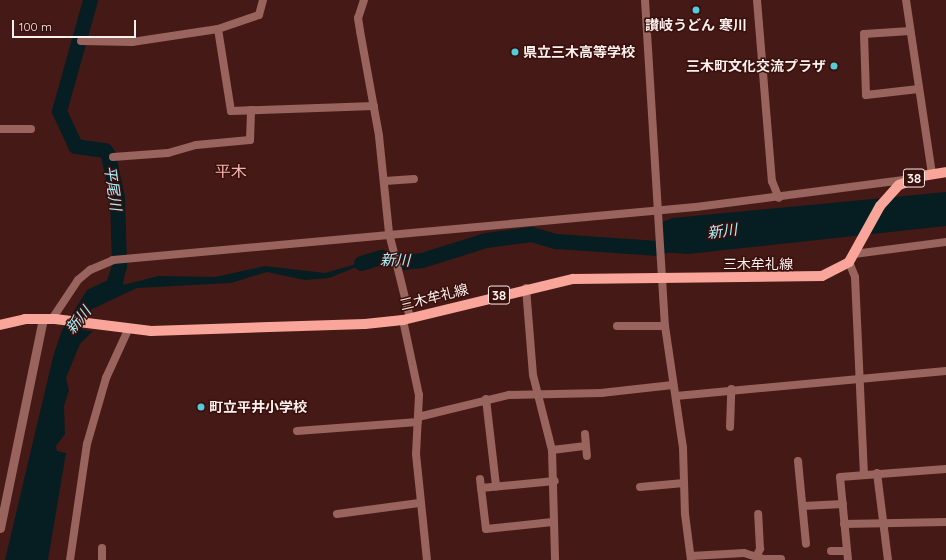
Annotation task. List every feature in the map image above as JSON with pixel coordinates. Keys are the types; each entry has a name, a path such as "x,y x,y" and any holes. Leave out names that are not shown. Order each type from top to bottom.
{"main road":[{"name":"三木牟礼線","path":"0,325 50,319 125,330 407,319 526,288 574,279 802,278 833,272 852,258 887,196 912,178 946,172"}],"street":[{"path":"81,41 132,42 218,29 259,15 263,0"},
{"path":"364,0 359,25 374,106 385,181 389,236 403,287 420,395 418,420 419,503 427,560"},
{"path":"645,0 652,75 652,159 659,208 661,266 666,326 673,385 676,396 691,558 757,555 767,560 781,559"},
{"path":"757,0 772,181 779,198"},
{"path":"906,0 932,174"},
{"path":"218,29 231,111 374,106"},
{"path":"910,31 864,34 866,95 919,89"},
{"path":"113,157 168,153 196,145 250,140 251,110"},
{"path":"0,129 31,129"},
{"path":"0,528 50,319 78,280 90,270 113,260 389,236 659,208 779,198 912,178"},
{"path":"385,181 414,180"},
{"path":"864,474 855,277 852,258 946,242"},
{"path":"526,288 532,369 552,450 555,481 553,522 555,560"},
{"path":"617,326 666,326"},
{"path":"70,560 87,444 106,378 125,330"},
{"path":"676,396 731,389 946,371"},
{"path":"297,431 418,420 486,399 509,394 538,396 673,385"},
{"path":"730,428 731,389"},
{"path":"486,399 496,486"},
{"path":"585,434 587,456"},
{"path":"552,450 586,446"},
{"path":"798,462 806,544"},
{"path":"848,560 840,477 946,468"},
{"path":"877,473 888,560"},
{"path":"553,522 486,529 480,484 496,486 555,481"},
{"path":"640,487 684,484"},
{"path":"337,514 419,503"},
{"path":"803,506 843,504"},
{"path":"757,555 760,550 758,514"},
{"path":"844,524 946,522"},
{"path":"102,548 102,560"},
{"path":"831,551 847,551"}],"water":[{"path":"946,192 946,226 688,254 659,252 657,224 672,218"},
{"path":"381,257 329,278 305,280 267,272 231,283 137,288 88,311 82,330 93,331 80,344 66,378 69,390 64,406 65,434 56,446 57,451 66,453 48,560 5,560 53,357 62,330 87,290 125,272 123,285 158,276 215,277 265,266 325,273"}],"waterway":[{"name":"平尾川","path":"90,0 59,111 75,146 105,150 108,155 117,197 119,266 111,290"},
{"name":"新川","path":"361,263 381,257 403,262 422,260 486,240 531,234 556,241 658,248 674,241"}],"place":[{"name":"讃岐うどん 寒川","path":"696,10"},
{"name":"県立三木高等学校","path":"515,52"},
{"name":"三木町文化交流プラザ","path":"834,66"},
{"name":"町立平井小学校","path":"201,407"}],"district":[{"name":"平木","path":"231,171"}]}
